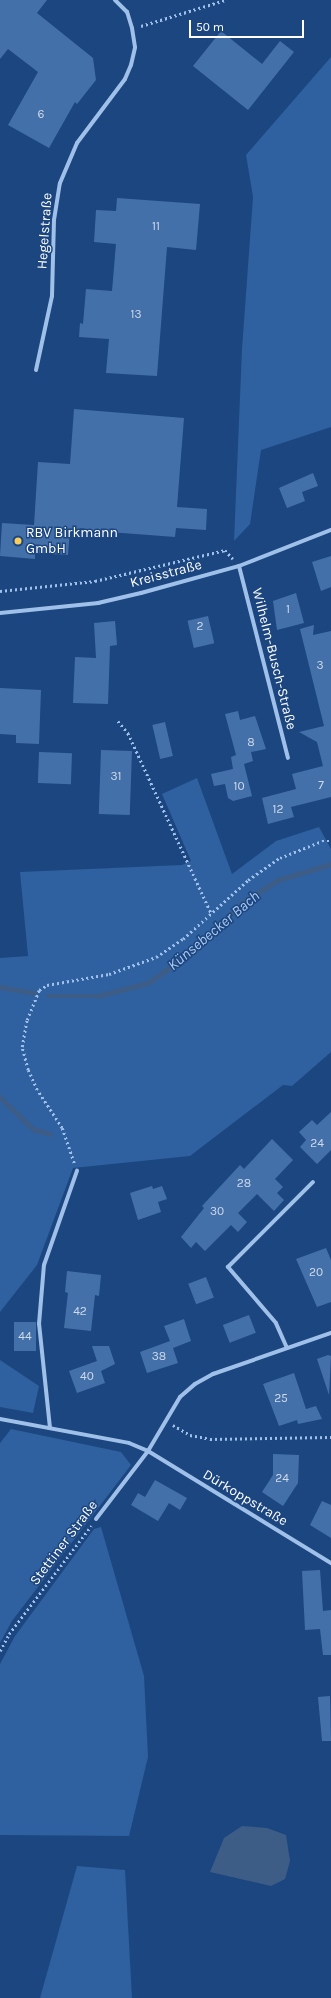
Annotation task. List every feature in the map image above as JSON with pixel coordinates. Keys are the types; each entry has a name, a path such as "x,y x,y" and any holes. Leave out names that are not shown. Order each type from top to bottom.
{"street":[{"name":"Hegelstraße","path":"36,370 52,296 54,220 60,183 76,142 125,79 135,47 132,28 127,12 115,0"},
{"name":"Kreisstraße","path":"0,613 98,603 239,566 331,530"},
{"name":"Wilhelm-Busch-Straße","path":"239,566 288,758"},
{"path":"50,1428 39,1324 44,1265 77,1171"},
{"path":"287,1348 276,1323 228,1267 313,1182"},
{"name":"Stettiner Straße","path":"96,1519 148,1451 180,1397 195,1384 213,1374 331,1333"},
{"name":"Dürkoppstraße","path":"0,1418 129,1443 148,1451 331,1563"}],"path":[{"path":"132,28 225,0"},
{"path":"0,591 95,581 225,550 239,566"},
{"path":"118,721 128,733 212,913"},
{"path":"77,1171 62,1128 37,1090 28,1070 22,1047 27,1020 39,990 47,985 109,974 156,957 183,939 248,880 280,858 322,841 331,841"},
{"path":"165,1421 190,1435 210,1439 331,1437"},
{"name":"Stettiner Straße","path":"0,1651 9,1634 96,1519"}],"shaded area":[{"path":"331,57 331,427 261,450 250,524 234,541 242,349 253,197 246,155"},
{"path":"197,778 232,874 276,841 319,827 331,849 331,1052 292,1086 283,1085 190,1156 73,1168 37,1265 0,1312 0,958 28,956 20,872 182,865 191,861 162,794"},
{"path":"0,1360 39,1386 33,1413 0,1407"},
{"path":"11,1429 121,1452 131,1465 12,1621 0,1643 0,1443"},
{"path":"101,1527 144,1676 148,1757 129,1836 0,1835 0,1664 15,1636 94,1529"},
{"path":"242,1826 267,1828 286,1835 290,1861 285,1879 271,1886 210,1872 224,1838"},
{"path":"77,1866 125,1870 132,1998 40,1998"}],"building":[{"path":"0,0 47,0 37,13 93,58 96,80 77,104 75,102 49,148 8,125 38,72 8,49 0,59"},
{"path":"221,31 262,64 280,41 294,52 248,110 193,66"},
{"path":"117,198 200,204 196,250 167,247 157,376 106,373 109,339 79,337 80,323 83,324 86,289 112,291 116,244 94,242 96,210 116,211"},
{"path":"74,409 184,418 177,507 207,509 206,530 176,528 175,537 70,529 68,555 35,553 35,559 0,556 2,523 34,525 38,462 70,464"},
{"path":"313,473 318,486 302,492 305,501 287,508 279,488"},
{"path":"331,556 331,587 321,591 312,562"},
{"path":"296,593 304,623 277,630 273,601"},
{"path":"208,616 214,643 194,648 188,621"},
{"path":"115,621 117,645 110,646 108,704 73,703 75,657 96,658 94,623"},
{"path":"314,625 313,635 331,631 331,797 291,807 294,817 268,824 262,798 296,789 292,774 323,766 317,742 299,732 324,726 300,629"},
{"path":"0,688 41,690 39,744 16,743 16,735 0,734"},
{"path":"238,711 240,720 255,716 266,749 251,752 253,761 244,764 252,796 233,801 228,798 225,784 214,786 211,774 233,769 231,757 236,755 225,714"},
{"path":"165,722 173,756 160,759 152,725"},
{"path":"101,750 132,751 130,815 99,814"},
{"path":"39,752 72,753 71,784 38,783"},
{"path":"331,1112 331,1150 317,1164 300,1147 306,1140 299,1132 312,1120 317,1125"},
{"path":"272,1139 293,1160 275,1179 283,1187 277,1193 284,1200 274,1211 257,1194 238,1213 247,1222 238,1232 231,1225 205,1251 196,1242 191,1248 181,1237 204,1208 202,1206 240,1165 244,1169"},
{"path":"152,1186 153,1189 162,1186 167,1199 158,1202 161,1212 138,1220 130,1193"},
{"path":"326,1248 331,1260 331,1302 317,1307 296,1259"},
{"path":"67,1271 101,1275 99,1296 95,1295 91,1331 64,1328 68,1293 65,1292"},
{"path":"206,1277 214,1298 196,1304 188,1284"},
{"path":"249,1315 256,1333 230,1343 223,1325"},
{"path":"184,1319 191,1341 173,1348 178,1363 147,1373 140,1352 170,1341 164,1326"},
{"path":"14,1322 36,1322 36,1351 14,1351"},
{"path":"92,1346 109,1346 115,1364 101,1371 105,1383 77,1393 69,1371 97,1361"},
{"path":"328,1355 331,1356 329,1395 317,1359"},
{"path":"294,1373 306,1409 316,1406 322,1419 298,1424 297,1420 279,1426 263,1384"},
{"path":"273,1454 299,1455 298,1483 283,1506 262,1492 273,1475"},
{"path":"155,1480 187,1498 180,1510 169,1503 158,1521 131,1505 138,1493 145,1497"},
{"path":"322,1501 331,1505 331,1538 310,1525"},
{"path":"320,1570 323,1611 331,1610 331,1655 323,1655 320,1629 305,1630 302,1571"},
{"path":"330,1696 331,1741 322,1741 318,1697"}],"waterway":[{"name":"Künsebecker Bach","path":"48,996 98,996 148,983 195,950 242,903 278,880 331,864"},
{"name":"Künsebecker Bach","path":"0,987 34,993"},
{"path":"0,1097 33,1129 50,1134"}],"place":[{"name":"RBV Birkmann GmbH","path":"18,541"}]}
